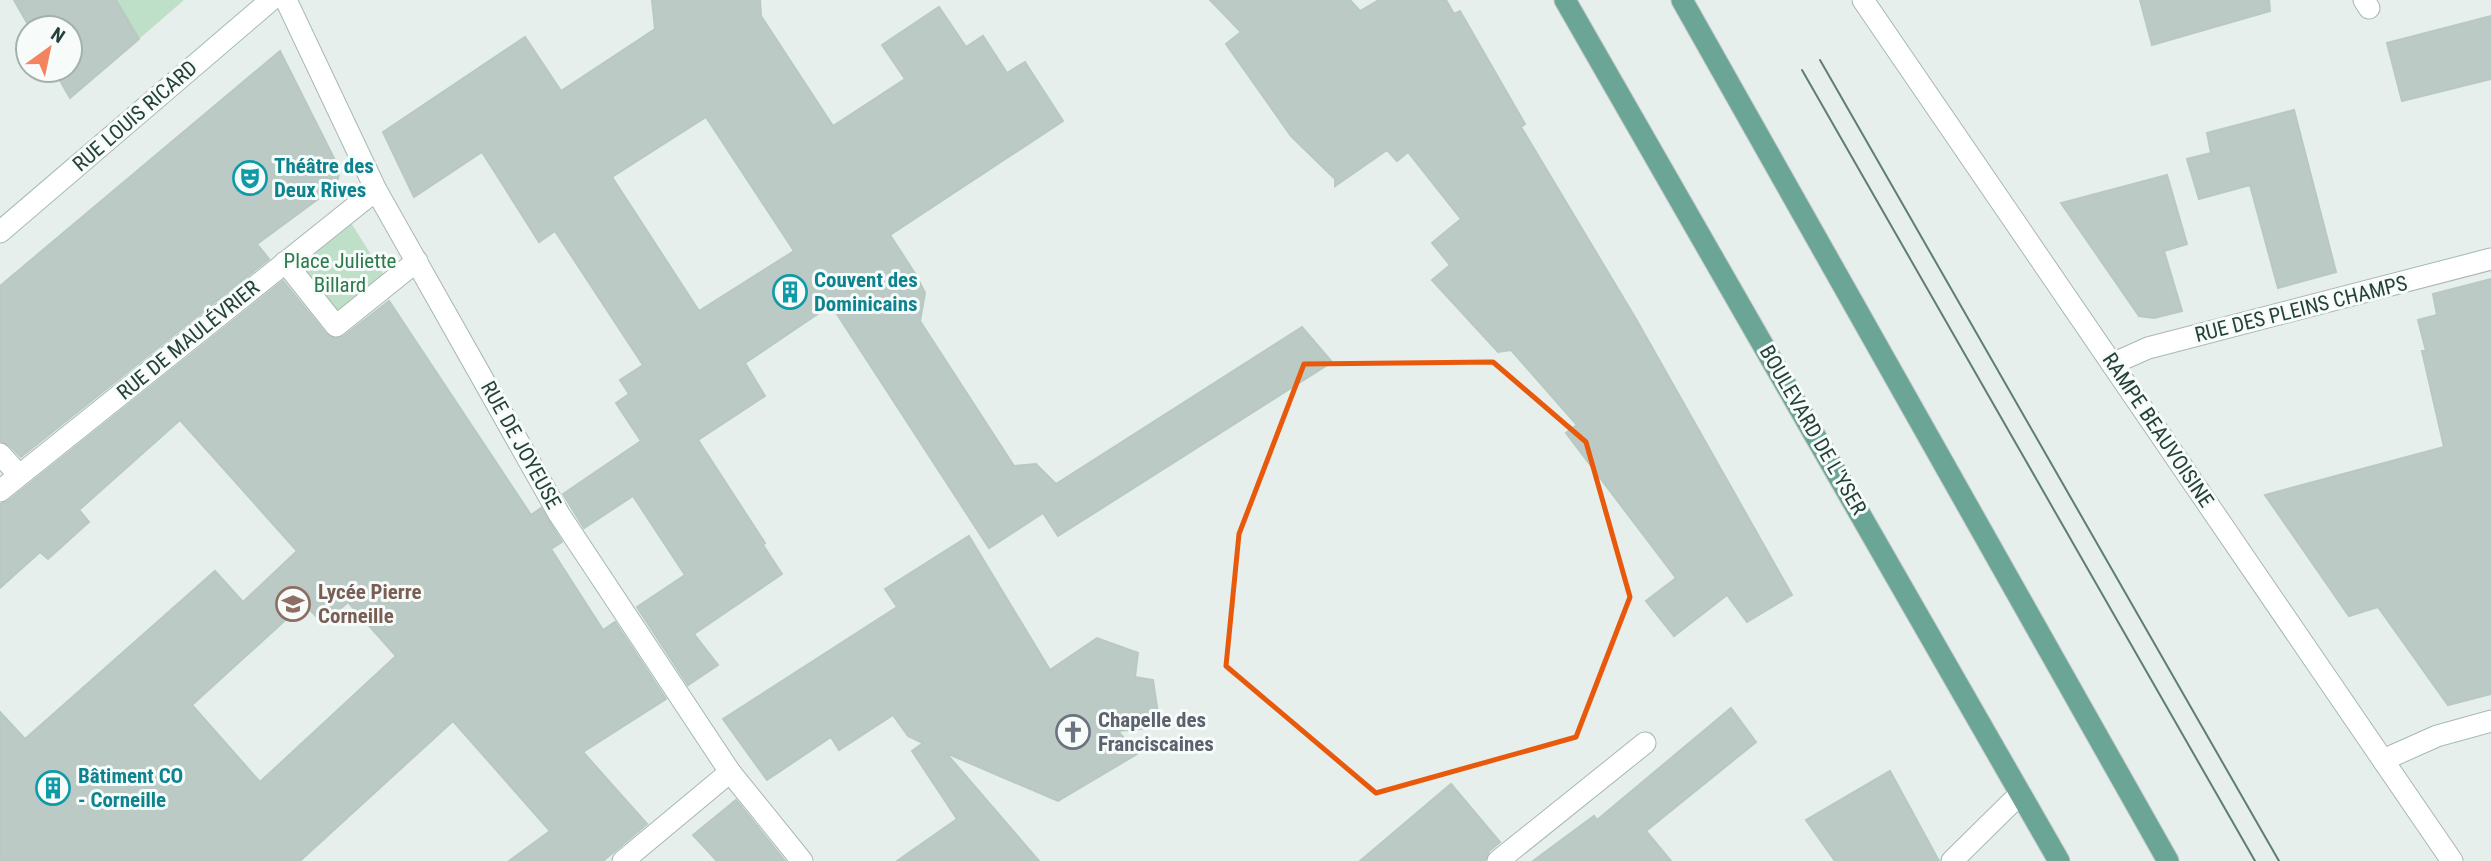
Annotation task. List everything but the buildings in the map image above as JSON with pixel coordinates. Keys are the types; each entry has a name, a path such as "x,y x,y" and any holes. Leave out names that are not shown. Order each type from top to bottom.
{"main road":[{"name":"BOULEVARD DE L'YSER","path":"1565,0 2059,861"},
{"path":"1682,0 2168,861"}],"street":[{"name":"RUE LOUIS RICARD","path":"0,232 271,0"},
{"name":"RUE DE JOYEUSE","path":"286,0 376,190 559,514 730,772 802,861"},
{"name":"RAMPE BEAUVOISINE","path":"1863,0 2452,861"},
{"name":"RUE DE MAULÉVRIER","path":"0,491 376,190"},
{"name":"RUE DES PLEINS CHAMPS","path":"2112,364 2148,348 2491,259"},
{"path":"285,262 335,326 417,261"},
{"path":"0,454 19,475"},
{"path":"2384,760 2437,736 2491,721"},
{"path":"1498,861 1645,743"},
{"path":"623,861 730,772"},
{"path":"1952,861 2020,794"}],"highlighted area":[{"path":"1493,362 1586,442 1630,597 1576,737 1376,793 1226,666 1239,534 1304,364"}],"green space":[{"path":"116,0 184,0 139,39"},
{"name":"Place Juliette Billard","path":"346,215 389,283 336,326 285,262"}],"tram line":[{"path":"1820,60 2279,861"},
{"path":"1802,70 2255,861"}],"place":[{"name":"Théâtre des Deux Rives","path":"250,178"},
{"name":"Couvent des Dominicains","path":"790,292"},
{"name":"Lycée Pierre Corneille","path":"293,604"},
{"name":"Chapelle des Franciscaines","path":"1073,732"},
{"name":"Bâtiment CO - Corneille","path":"53,788"}]}
